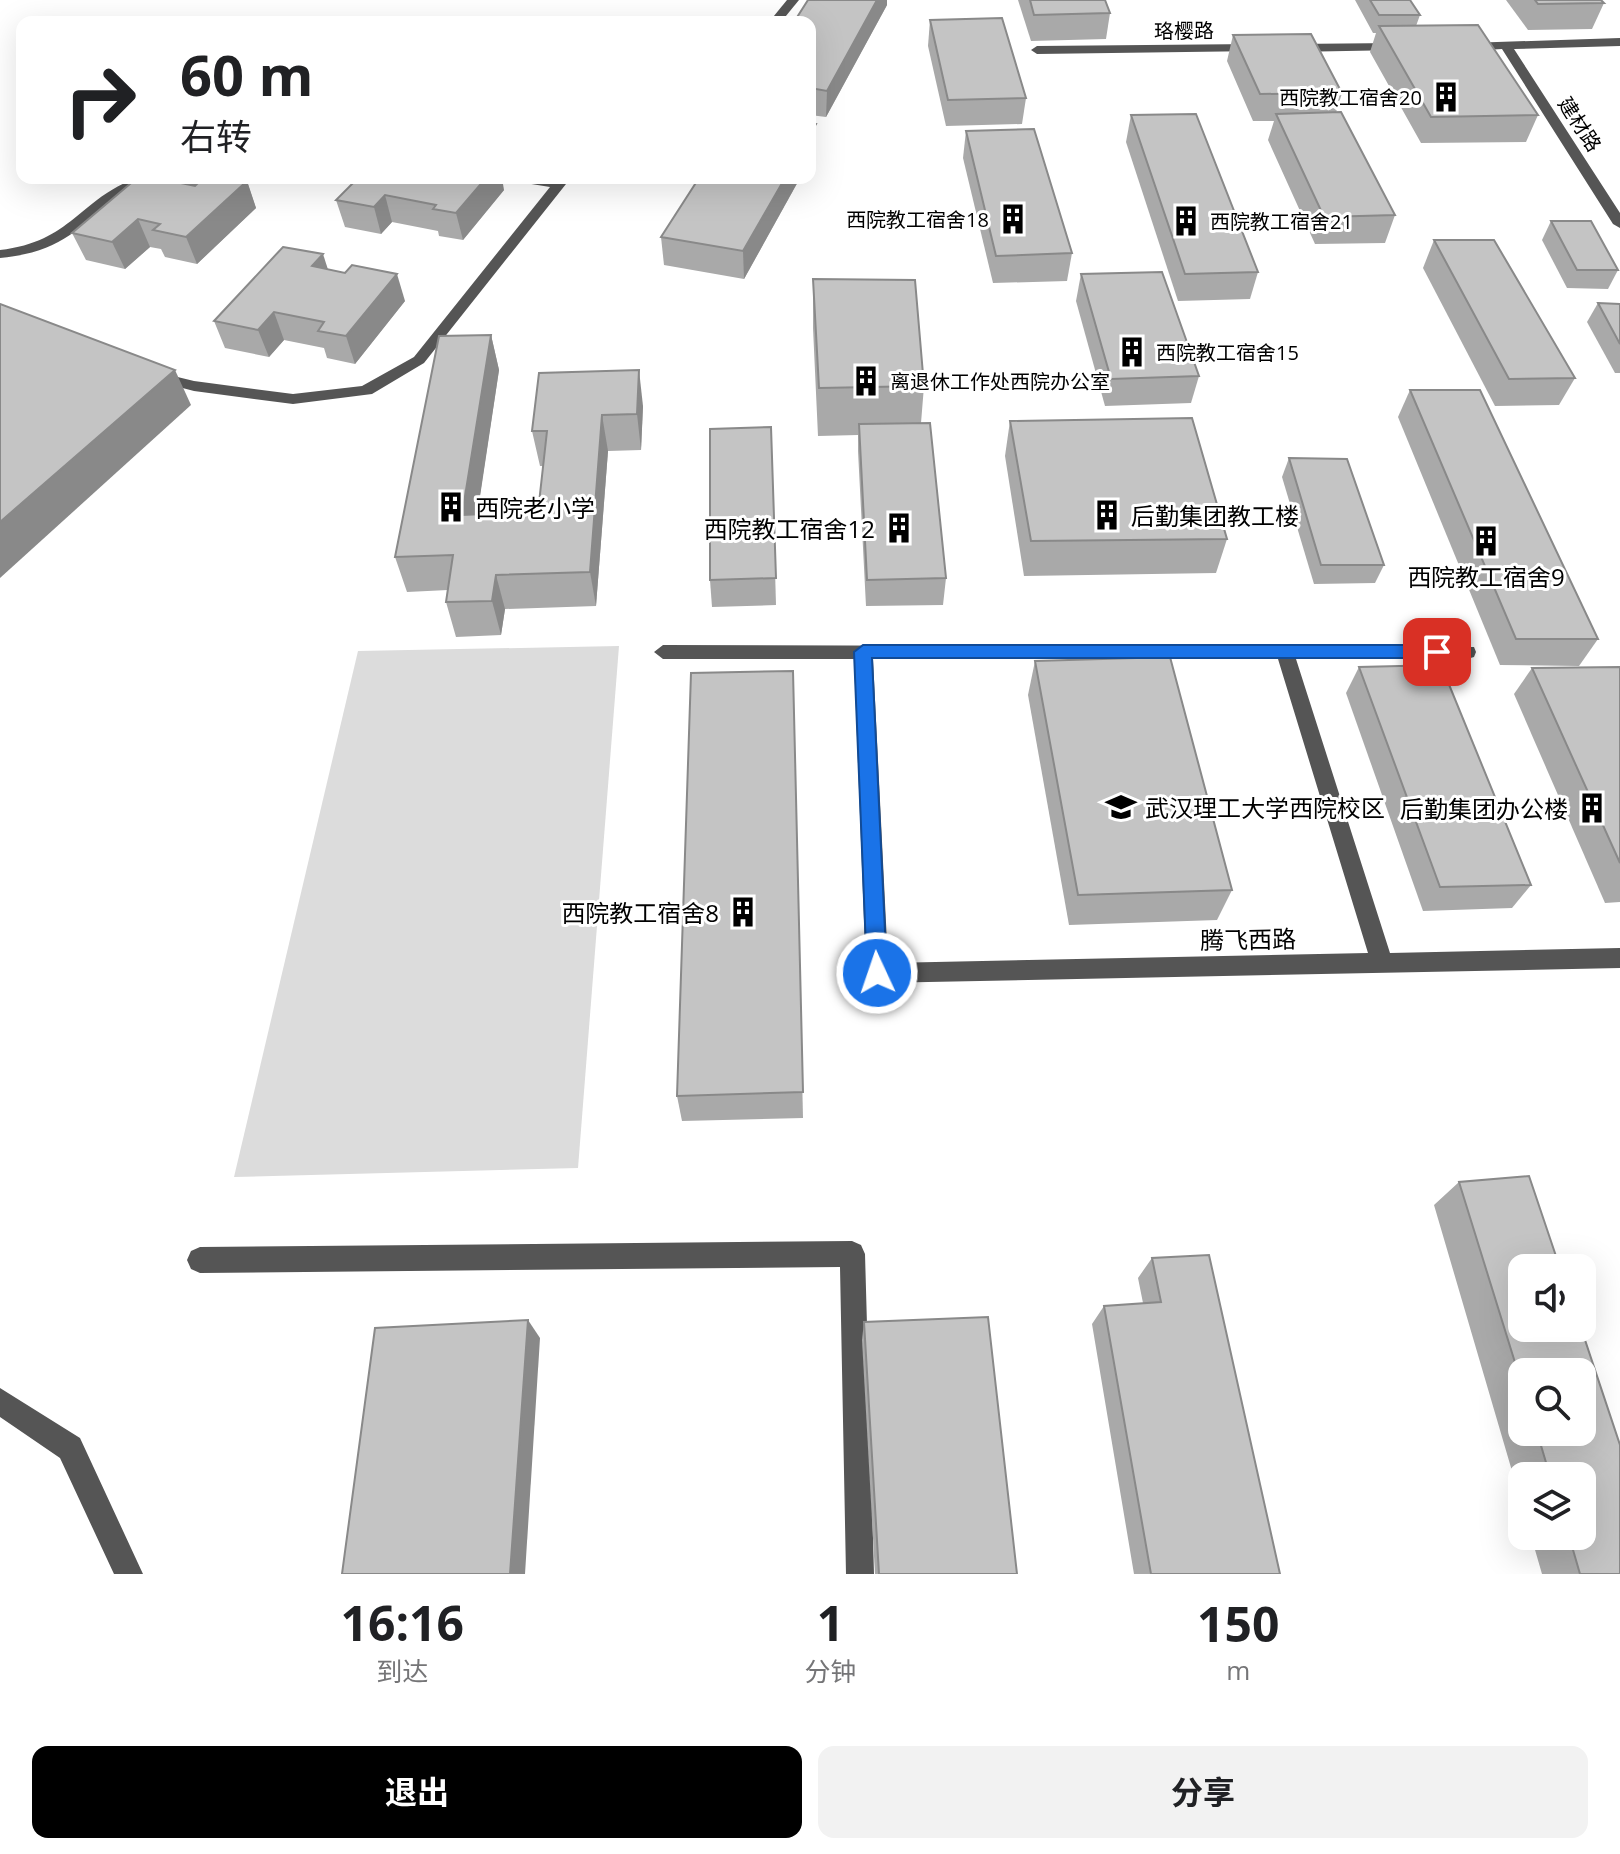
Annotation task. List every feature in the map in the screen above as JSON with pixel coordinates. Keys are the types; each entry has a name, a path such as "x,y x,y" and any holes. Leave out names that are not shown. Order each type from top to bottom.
{"street":[{"path":"780,16 793,0"},
{"path":"1459,47 1620,42"},
{"name":"建材路","path":"1506,46 1620,224"},
{"name":"珞樱路","path":"1037,50 1412,47"},
{"path":"0,254 28,251 62,237 106,199 138,184"},
{"path":"139,372 194,386 293,399 366,390 419,360 559,184"},
{"path":"663,652 1467,652"},
{"name":"腾飞西路","path":"863,652 877,973 1620,958"},
{"path":"1285,652 1382,962"},
{"path":"200,1260 852,1254 860,1574"},
{"path":"0,1401 70,1448 129,1574"}],"shaded area":[{"path":"619,646 578,1168 234,1177 358,651"}],"building":[{"path":"808,0 877,0 827,91 816,89 816,16 798,16"},
{"path":"1030,0 1105,0 1110,13 1034,15"},
{"path":"1370,0 1410,0 1420,15 1379,15"},
{"path":"1535,0 1601,0 1604,3 1538,4"},
{"path":"1002,18 1026,98 948,100 930,20"},
{"path":"1478,25 1538,115 1431,117 1379,26"},
{"path":"1311,34 1342,93 1260,94 1233,35"},
{"path":"1341,112 1395,215 1324,217 1276,114"},
{"name":"西院教工宿舍21","path":"1196,114 1258,272 1185,274 1131,115"},
{"name":"西院教工宿舍18","path":"1034,129 1072,253 996,256 966,131"},
{"path":"130,184 244,184 186,237 153,230 160,224 138,219 112,242 72,233"},
{"path":"352,184 481,184 456,213 433,209 436,205 385,195 374,207 336,200"},
{"path":"695,184 782,184 743,251 661,237"},
{"path":"1551,221 1591,221 1618,270 1577,270"},
{"path":"1434,240 1494,240 1575,378 1509,379"},
{"path":"283,247 323,254 312,266 345,273 352,265 397,274 346,336 318,331 324,322 274,312 258,330 214,321"},
{"name":"西院教工宿舍15","path":"1162,272 1199,376 1111,379 1081,274"},
{"path":"813,279 915,280 924,386 819,388"},
{"path":"1598,303 1620,304 1620,344"},
{"path":"0,304 175,370 0,522"},
{"name":"西院老小学","path":"491,335 462,515 538,512 547,431 532,431 539,373 639,370 637,414 602,415 590,572 496,575 492,601 446,602 453,555 395,557 439,336"},
{"path":"1410,390 1480,390 1598,639 1516,639"},
{"name":"后勤集团教工楼","path":"1192,418 1227,539 1031,541 1010,421"},
{"name":"西院教工宿舍12","path":"930,423 946,578 867,580 859,424"},
{"path":"771,427 776,578 710,580 710,429"},
{"path":"1289,458 1347,459 1384,565 1321,565"},
{"path":"1170,657 1232,890 1078,895 1035,661"},
{"path":"1441,665 1531,885 1440,887 1359,667"},
{"path":"1620,667 1620,863 1532,668"},
{"name":"西院教工宿舍8","path":"793,671 803,1092 677,1096 691,673"},
{"path":"1529,1176 1555,1254 1508,1254 1508,1340 1459,1182"},
{"path":"1209,1255 1280,1574 1151,1574 1104,1306 1161,1302 1152,1258"},
{"path":"988,1317 1017,1574 879,1574 864,1322"},
{"path":"528,1320 510,1574 342,1574 375,1328"},
{"path":"1509,1342 1586,1342 1591,1358 1514,1358"},
{"path":"1596,1373 1620,1445 1620,1574 1580,1574 1573,1550 1596,1550 1596,1462 1546,1462 1541,1446 1596,1446"}],"place":[{"name":"西院教工宿舍20","path":"1446,97"},
{"name":"西院教工宿舍18","path":"1013,219"},
{"name":"西院教工宿舍21","path":"1186,221"},
{"name":"西院教工宿舍15","path":"1132,352"},
{"name":"离退休工作处西院办公室","path":"866,381"},
{"name":"西院老小学","path":"451,507"},
{"name":"后勤集团教工楼","path":"1107,515"},
{"name":"西院教工宿舍12","path":"899,528"},
{"name":"西院教工宿舍9","path":"1486,541"},
{"name":"武汉理工大学西院校区","path":"1121,807"},
{"name":"后勤集团办公楼","path":"1592,808"},
{"name":"西院教工宿舍8","path":"743,912"}],"route":[{"path":"877,973 863,652 1437,652"}]}
